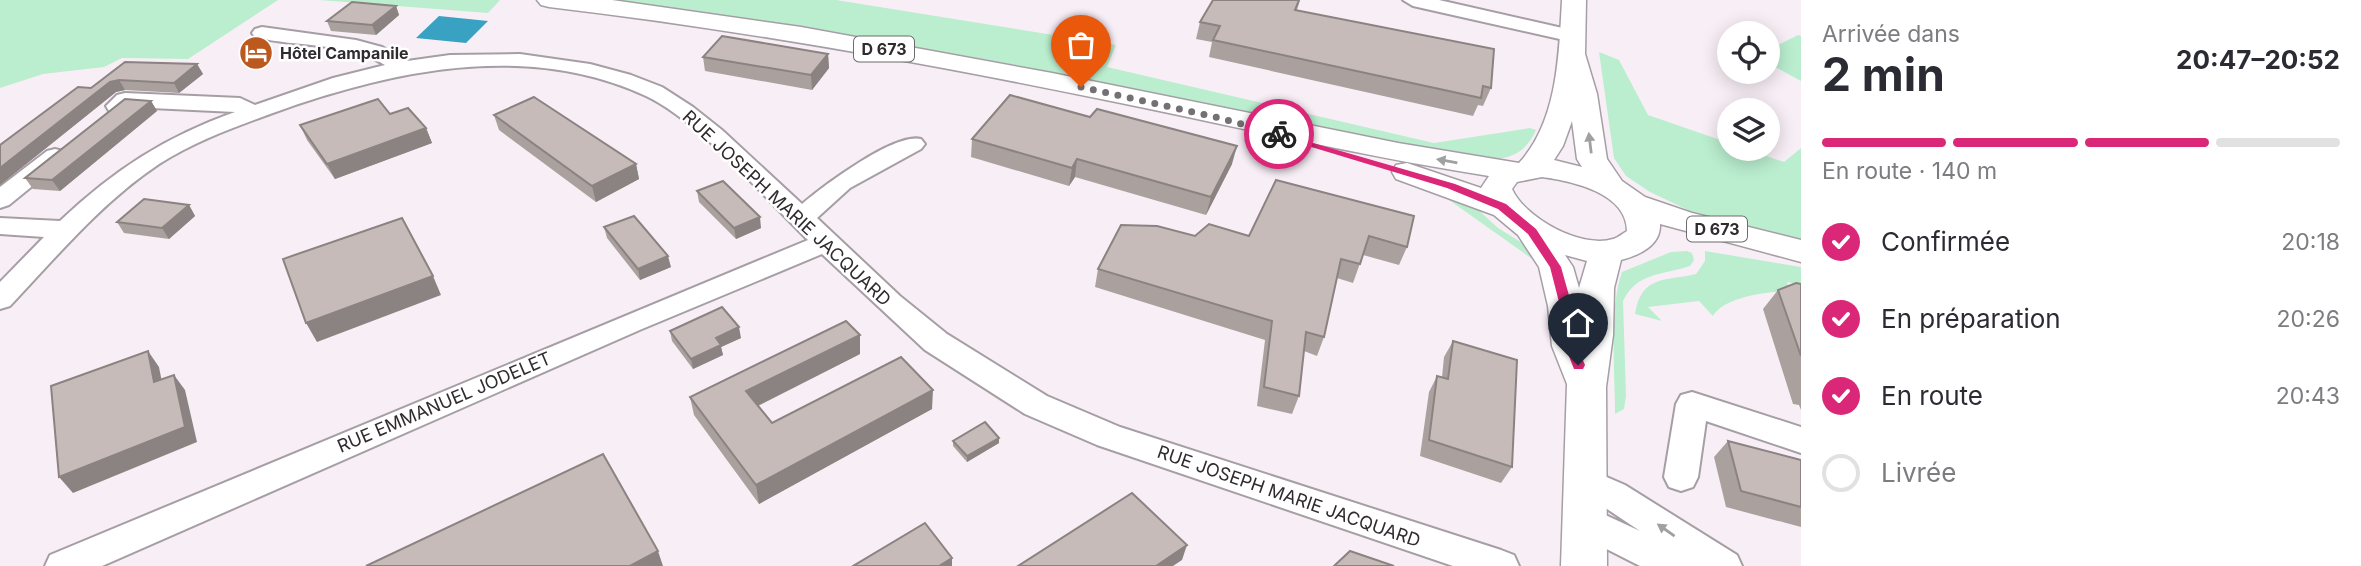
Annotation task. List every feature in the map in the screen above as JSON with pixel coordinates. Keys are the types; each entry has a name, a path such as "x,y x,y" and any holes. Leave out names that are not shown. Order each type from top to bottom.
{"main road":[{"name":"D 673","path":"549,0 672,15 842,41 1054,81 1215,117 1354,155 1451,186 1502,207"},
{"path":"1574,0 1572,45 1555,132 1548,148 1522,170 1500,179 1496,192 1502,207 1532,231 1565,244 1625,245"},
{"path":"1572,45 1583,94 1592,159 1645,220 1644,235 1602,262 1598,278 1594,303 1595,330 1586,385 1584,566"},
{"name":"D 673","path":"1215,117 1522,170"},
{"path":"1522,170 1569,172 1622,196"},
{"name":"D 673","path":"1622,196 1681,220 1801,251"},
{"path":"1532,231 1556,267 1566,306 1571,346 1586,385"},
{"name":"D 673","path":"1625,245 1690,243 1801,262"}],"street":[{"path":"1413,0 1572,45"},
{"path":"262,33 316,38 357,46 396,61 403,68"},
{"name":"RUE JOSEPH MARIE JACQUARD","path":"0,299 66,229 108,191 152,158 199,134 326,88 403,68 482,61 580,69 638,86 670,101 699,122 890,303 936,342 1036,405 1109,436 1501,566"},
{"path":"104,116 125,100 240,105 252,113"},
{"path":"0,200 73,142"},
{"path":"801,218 841,183 913,144"},
{"path":"0,226 66,229"},
{"name":"RUE EMMANUEL JODELET","path":"63,566 632,322 827,242"},
{"path":"1681,477 1692,404 1801,440"},
{"path":"1586,502 1613,495 1724,566"},
{"path":"1586,502 1675,566"}],"green space":[{"path":"0,0 278,0 188,59 122,58 104,67 43,74 0,88"},
{"path":"319,0 500,0 488,13"},
{"path":"607,0 836,0 1116,45 1107,67 1434,143 1530,128 1536,130 1527,145 1516,154 1485,160 1248,116 1016,65 780,24"},
{"path":"1801,36 1801,81 1780,70 1780,44"},
{"path":"1599,52 1619,60 1648,115 1717,139 1717,161 1784,162 1801,148 1801,242 1707,219 1650,192 1626,176 1614,158"},
{"path":"1442,195 1474,206 1498,228 1524,244 1535,261"},
{"path":"1705,251 1801,267 1801,285 1787,282 1791,292 1749,296 1718,309 1713,316 1699,301 1648,307 1662,321 1635,314 1638,301 1649,286 1665,279 1696,274 1705,261"},
{"path":"1671,252 1692,253 1694,260 1690,266 1643,280 1623,301 1626,396 1624,409 1615,414 1614,322 1622,272"}],"water":[{"path":"439,16 488,21 466,43 416,38"}],"building":[{"path":"1213,0 1299,0 1295,10 1494,49 1491,88 1483,86 1481,98 1213,40 1220,26 1200,22"},
{"path":"352,2 396,6 372,25 327,21"},
{"path":"722,36 828,54 811,75 703,57"},
{"path":"125,62 197,64 174,83 119,80 110,82 0,168 0,145 78,87 91,88"},
{"path":"1010,95 1090,117 1097,109 1237,146 1211,197 1077,159 1072,168 972,139"},
{"path":"534,97 636,164 592,186 494,115"},
{"path":"125,99 151,101 52,180 25,178"},
{"path":"378,99 390,114 408,108 426,128 327,164 300,125"},
{"path":"1276,180 1414,216 1407,247 1369,236 1360,264 1341,259 1324,337 1306,332 1299,396 1264,387 1272,321 1098,269 1121,225 1157,226 1195,236 1209,224 1249,236"},
{"path":"723,181 760,217 734,228 697,191"},
{"path":"144,199 189,205 162,228 117,222"},
{"path":"634,216 668,256 638,269 604,227"},
{"path":"402,218 433,276 306,323 283,259"},
{"path":"1796,283 1801,284 1801,356 1778,290"},
{"path":"722,307 739,327 716,338 721,345 691,359 670,331"},
{"path":"846,321 860,335 746,391 772,423 901,357 933,390 756,485 690,397"},
{"path":"1453,341 1517,360 1512,467 1429,440 1437,376 1448,379"},
{"path":"148,351 154,382 174,375 185,427 59,477 51,386"},
{"path":"985,422 999,438 967,456 953,441"},
{"path":"1728,441 1801,460 1801,507 1741,491"},
{"path":"603,454 658,551 630,566 366,566"},
{"path":"1132,493 1187,545 1156,566 1018,566"},
{"path":"925,523 952,558 939,566 853,566"},
{"path":"1350,551 1394,566 1334,566"}],"way so far":[{"path":"1081,87 1279,134"}],"place":[{"name":"Hôtel Campanile","path":"256,53"}],"route":[{"path":"1279,134 1451,186 1502,207 1511,217 1532,231 1556,267 1566,306 1571,346 1578,365"}]}
